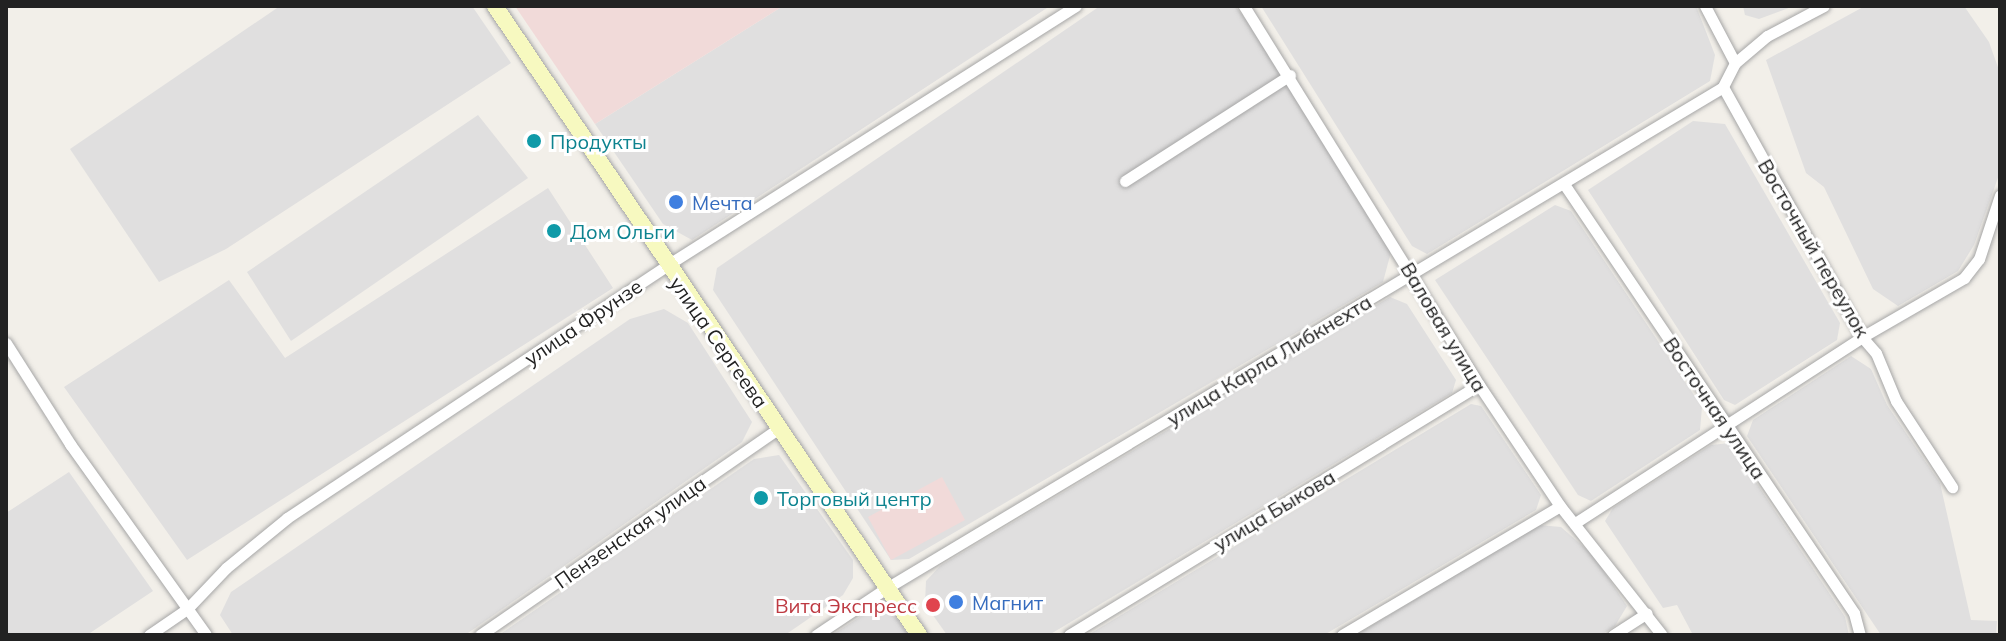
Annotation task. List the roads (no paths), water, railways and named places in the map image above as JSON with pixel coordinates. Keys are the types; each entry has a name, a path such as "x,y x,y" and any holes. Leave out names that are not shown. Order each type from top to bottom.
{"main road":[{"name":"улица Сергеева","path":"495,6 666,266 919,635"}],"street":[{"name":"улица Фрунзе","path":"149,635 187,609 226,568 287,518 666,266 1075,6"},
{"name":"Валовая улица","path":"1244,6 1290,75 1479,385 1560,506 1662,635"},
{"path":"1705,6 1735,63"},
{"path":"1723,87 1735,63 1767,36 1824,6"},
{"path":"1125,181 1290,75"},
{"name":"улица Карла Либкнехта","path":"816,635 885,589 1723,87"},
{"name":"Восточный переулок","path":"1723,87 1862,337 1876,353 1896,401 1952,487"},
{"name":"Восточная улица","path":"1564,184 1854,613 1860,635"},
{"path":"1575,523 1862,337 1964,278 1979,259 2000,195"},
{"path":"6,343 70,444 206,635"},
{"name":"улица Быкова","path":"1069,635 1479,385"},
{"name":"Пензенская улица","path":"480,635 779,428"},
{"path":"1342,635 1560,506"},
{"path":"1613,635 1647,613"}],"place":[{"name":"Продукты","path":"534,141"},
{"name":"Мечта","path":"676,202"},
{"name":"Дом Ольги","path":"554,231"},
{"name":"Торговый центр","path":"761,498"},
{"name":"Магнит","path":"956,602"},
{"name":"Вита Экспресс","path":"933,605"}]}
